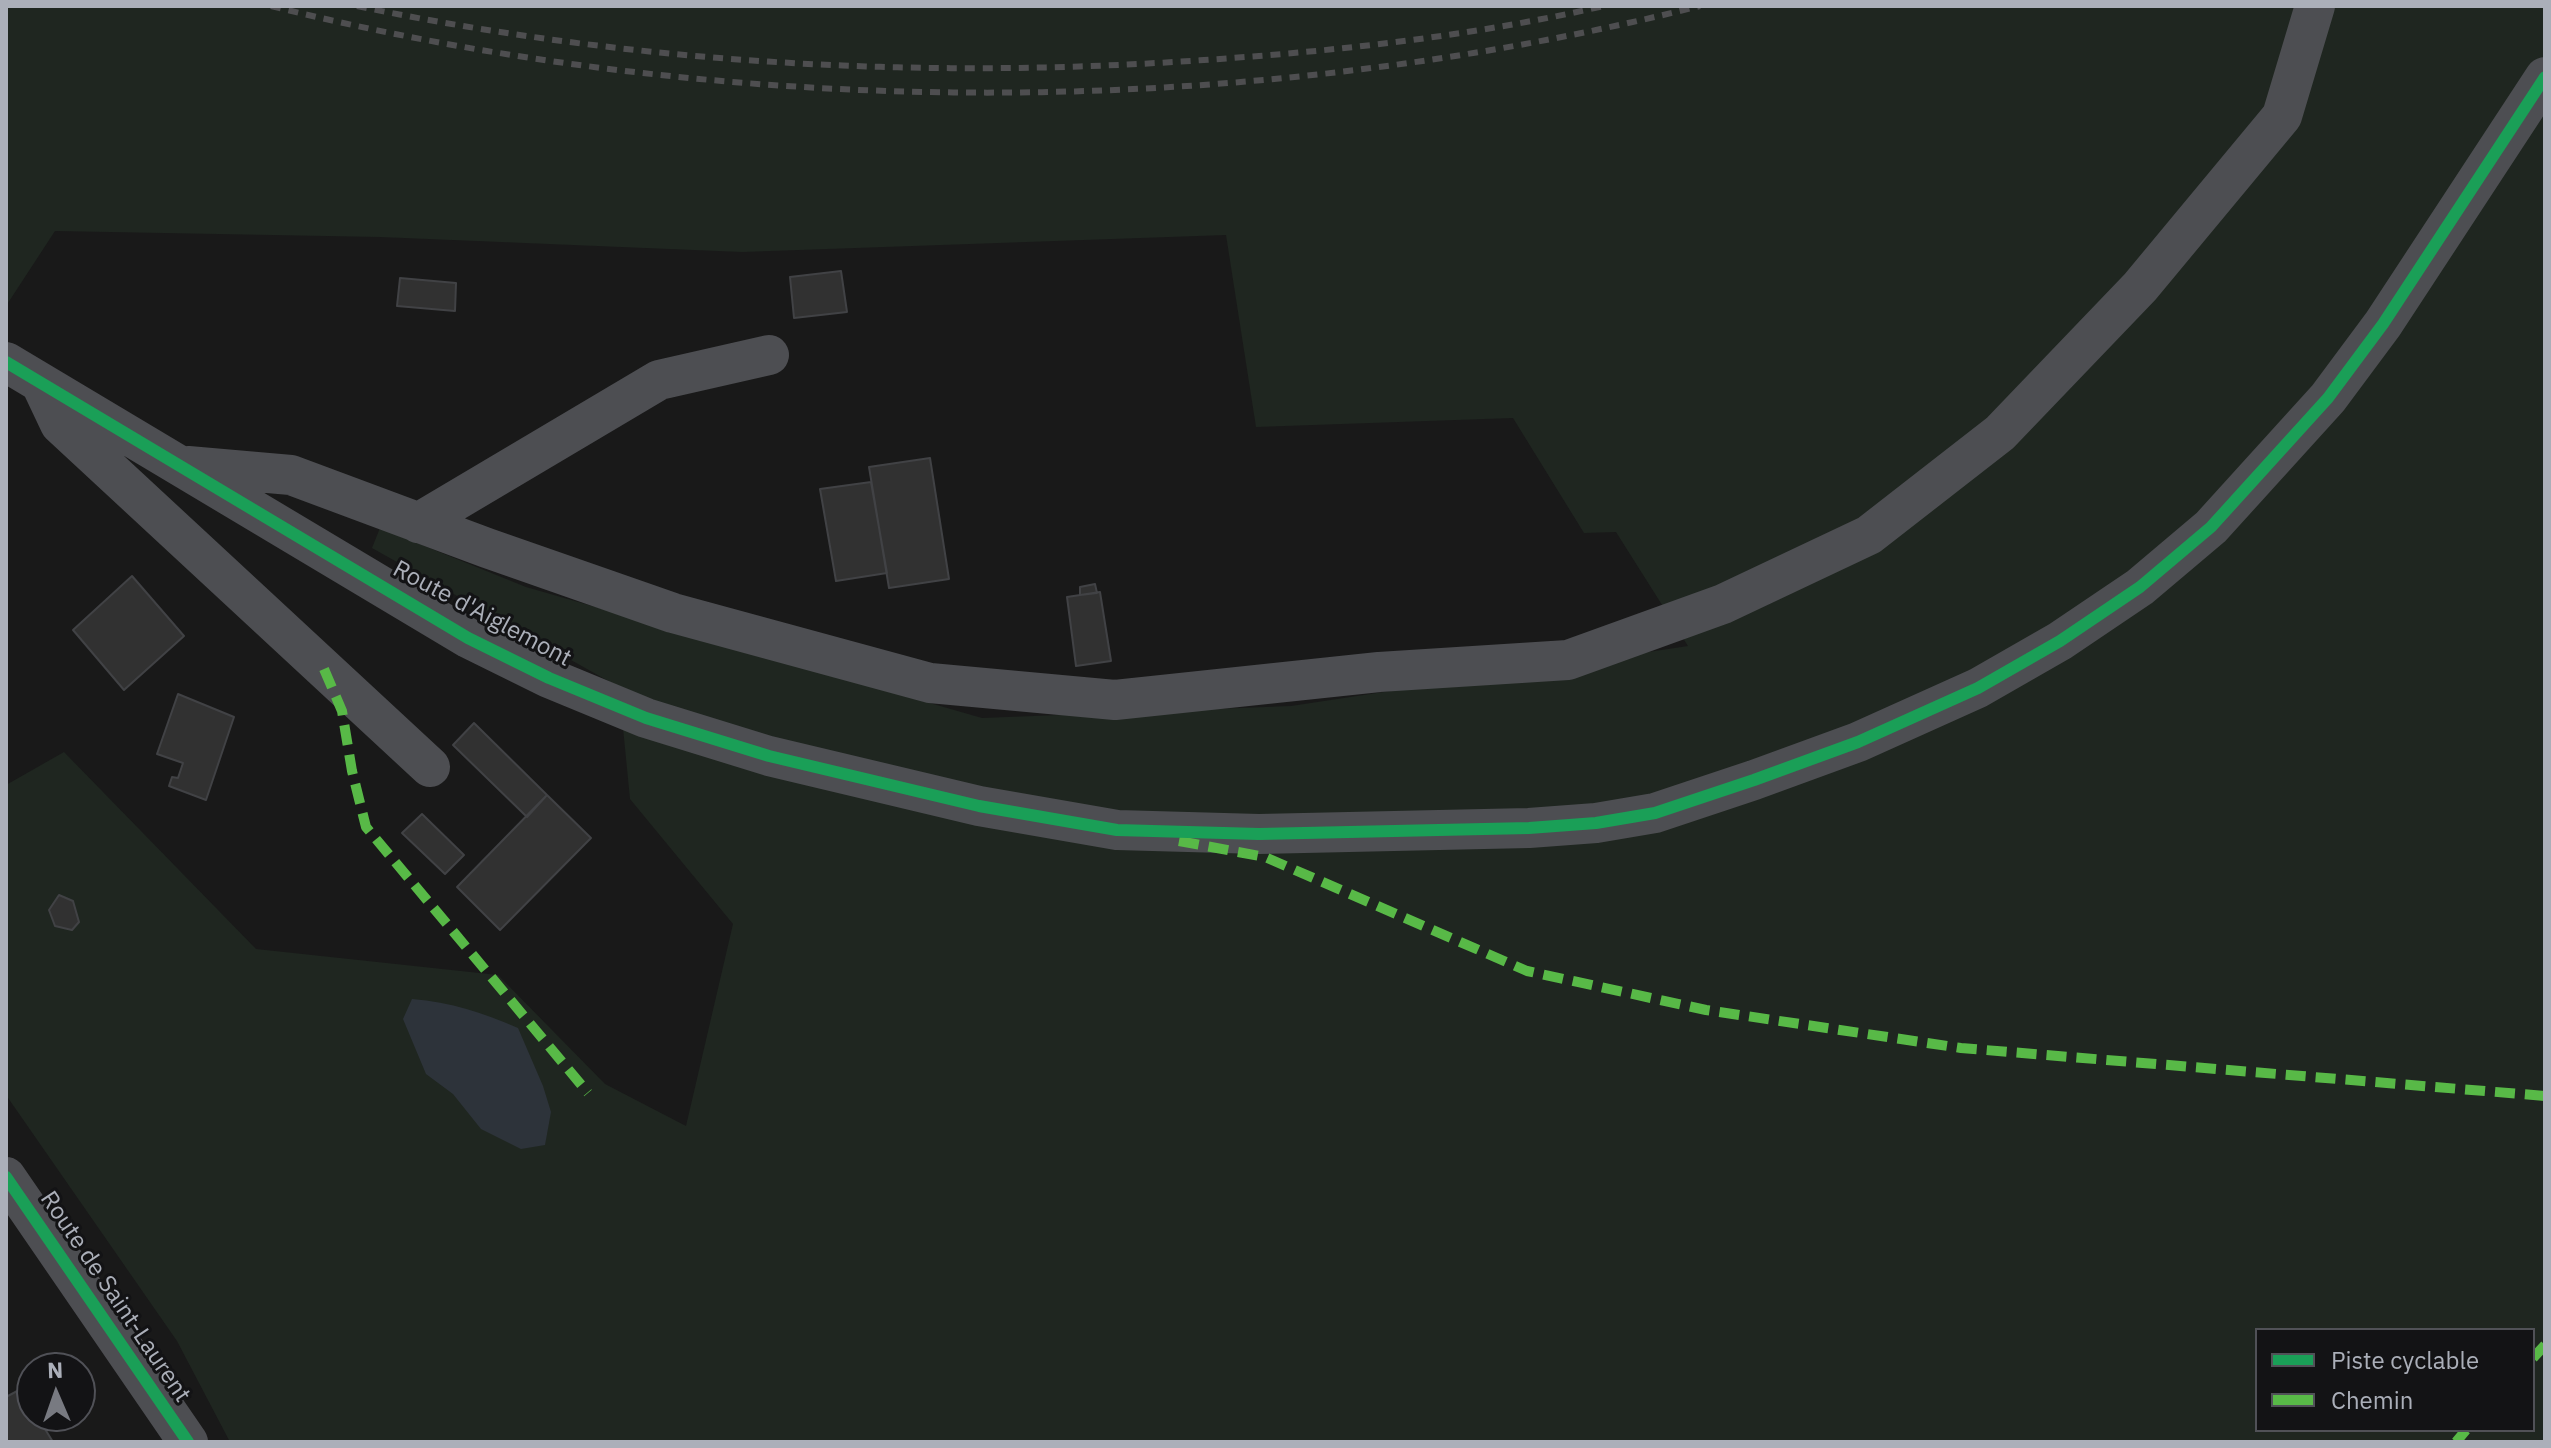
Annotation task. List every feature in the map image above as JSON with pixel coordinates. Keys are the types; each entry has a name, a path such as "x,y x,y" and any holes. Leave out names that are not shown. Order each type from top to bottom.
{"street":[{"path":"180,466 291,475 673,613 930,683 1115,700 1379,672 1568,660 1723,604 1869,535 2000,433 2140,287 2282,116 2315,6"},
{"name":"Route d'Aiglemont","path":"6,362 468,638 549,678 646,718 769,756 979,806 1117,830 1243,834 1529,828 1596,823 1655,813 1858,742 1978,688 2060,641 2140,587 2211,527 2328,398 2383,324 2545,77"},
{"path":"418,523 659,380 769,355"},
{"path":"41,383 60,424 430,767"},
{"name":"Route de Saint-Laurent","path":"6,1177 188,1442"}],"shaded area":[{"path":"6,6 2545,6 2545,1442 230,1442 177,1341 6,1095 6,785 64,752 256,949 498,975 605,1084 686,1126 733,924 630,799 619,687 372,548 380,528 526,587 982,718 1291,706 1688,646 1616,532 1584,533 1513,418 1256,427 1226,235 742,252 380,237 55,231 6,306"},
{"path":"412,999 466,1009 518,1028 551,1112 545,1145 521,1149 481,1129 453,1094 426,1074 403,1019"}],"building":[{"path":"841,271 847,312 794,318 790,277"},
{"path":"400,278 456,283 455,311 397,306"},
{"path":"930,458 949,579 889,588 869,467"},
{"path":"871,482 887,573 836,581 820,489"},
{"path":"132,576 184,636 124,690 73,630"},
{"path":"1095,584 1097,593 1080,595 1080,587"},
{"path":"1100,592 1111,661 1076,666 1067,597"},
{"path":"178,694 234,717 206,800 169,786 172,777 178,778 183,763 157,754"},
{"path":"474,723 547,795 527,817 453,745"},
{"path":"547,795 591,838 500,930 457,887"},
{"path":"422,814 464,855 445,874 402,833"},
{"path":"59,895 73,901 79,922 72,930 55,926 49,910"},
{"path":"16,1392 16,1432 47,1432 53,1442 6,1442 6,1397"}],"railway":[{"path":"271,6 446,44 624,71 804,87 986,93 1167,87 1347,71 1525,44 1700,6"},
{"path":"357,6 567,42 673,54 885,67 992,68 1098,66 1305,52 1455,34 1604,6"}],"marked path":[{"path":"324,669 342,711 366,827 588,1093"},
{"path":"1179,841 1265,857 1527,971 1706,1010 1961,1048 2545,1096"},
{"path":"2535,1356 2545,1345"},
{"path":"2456,1442 2464,1432"}],"cycle path":[{"path":"6,362 468,638 549,678 646,718 769,756 979,806 1117,830 1259,834 1529,828 1596,823 1655,813 1858,742 1978,688 2060,641 2140,587 2211,527 2328,398 2383,324 2545,77"},
{"path":"6,1177 188,1442"}]}
